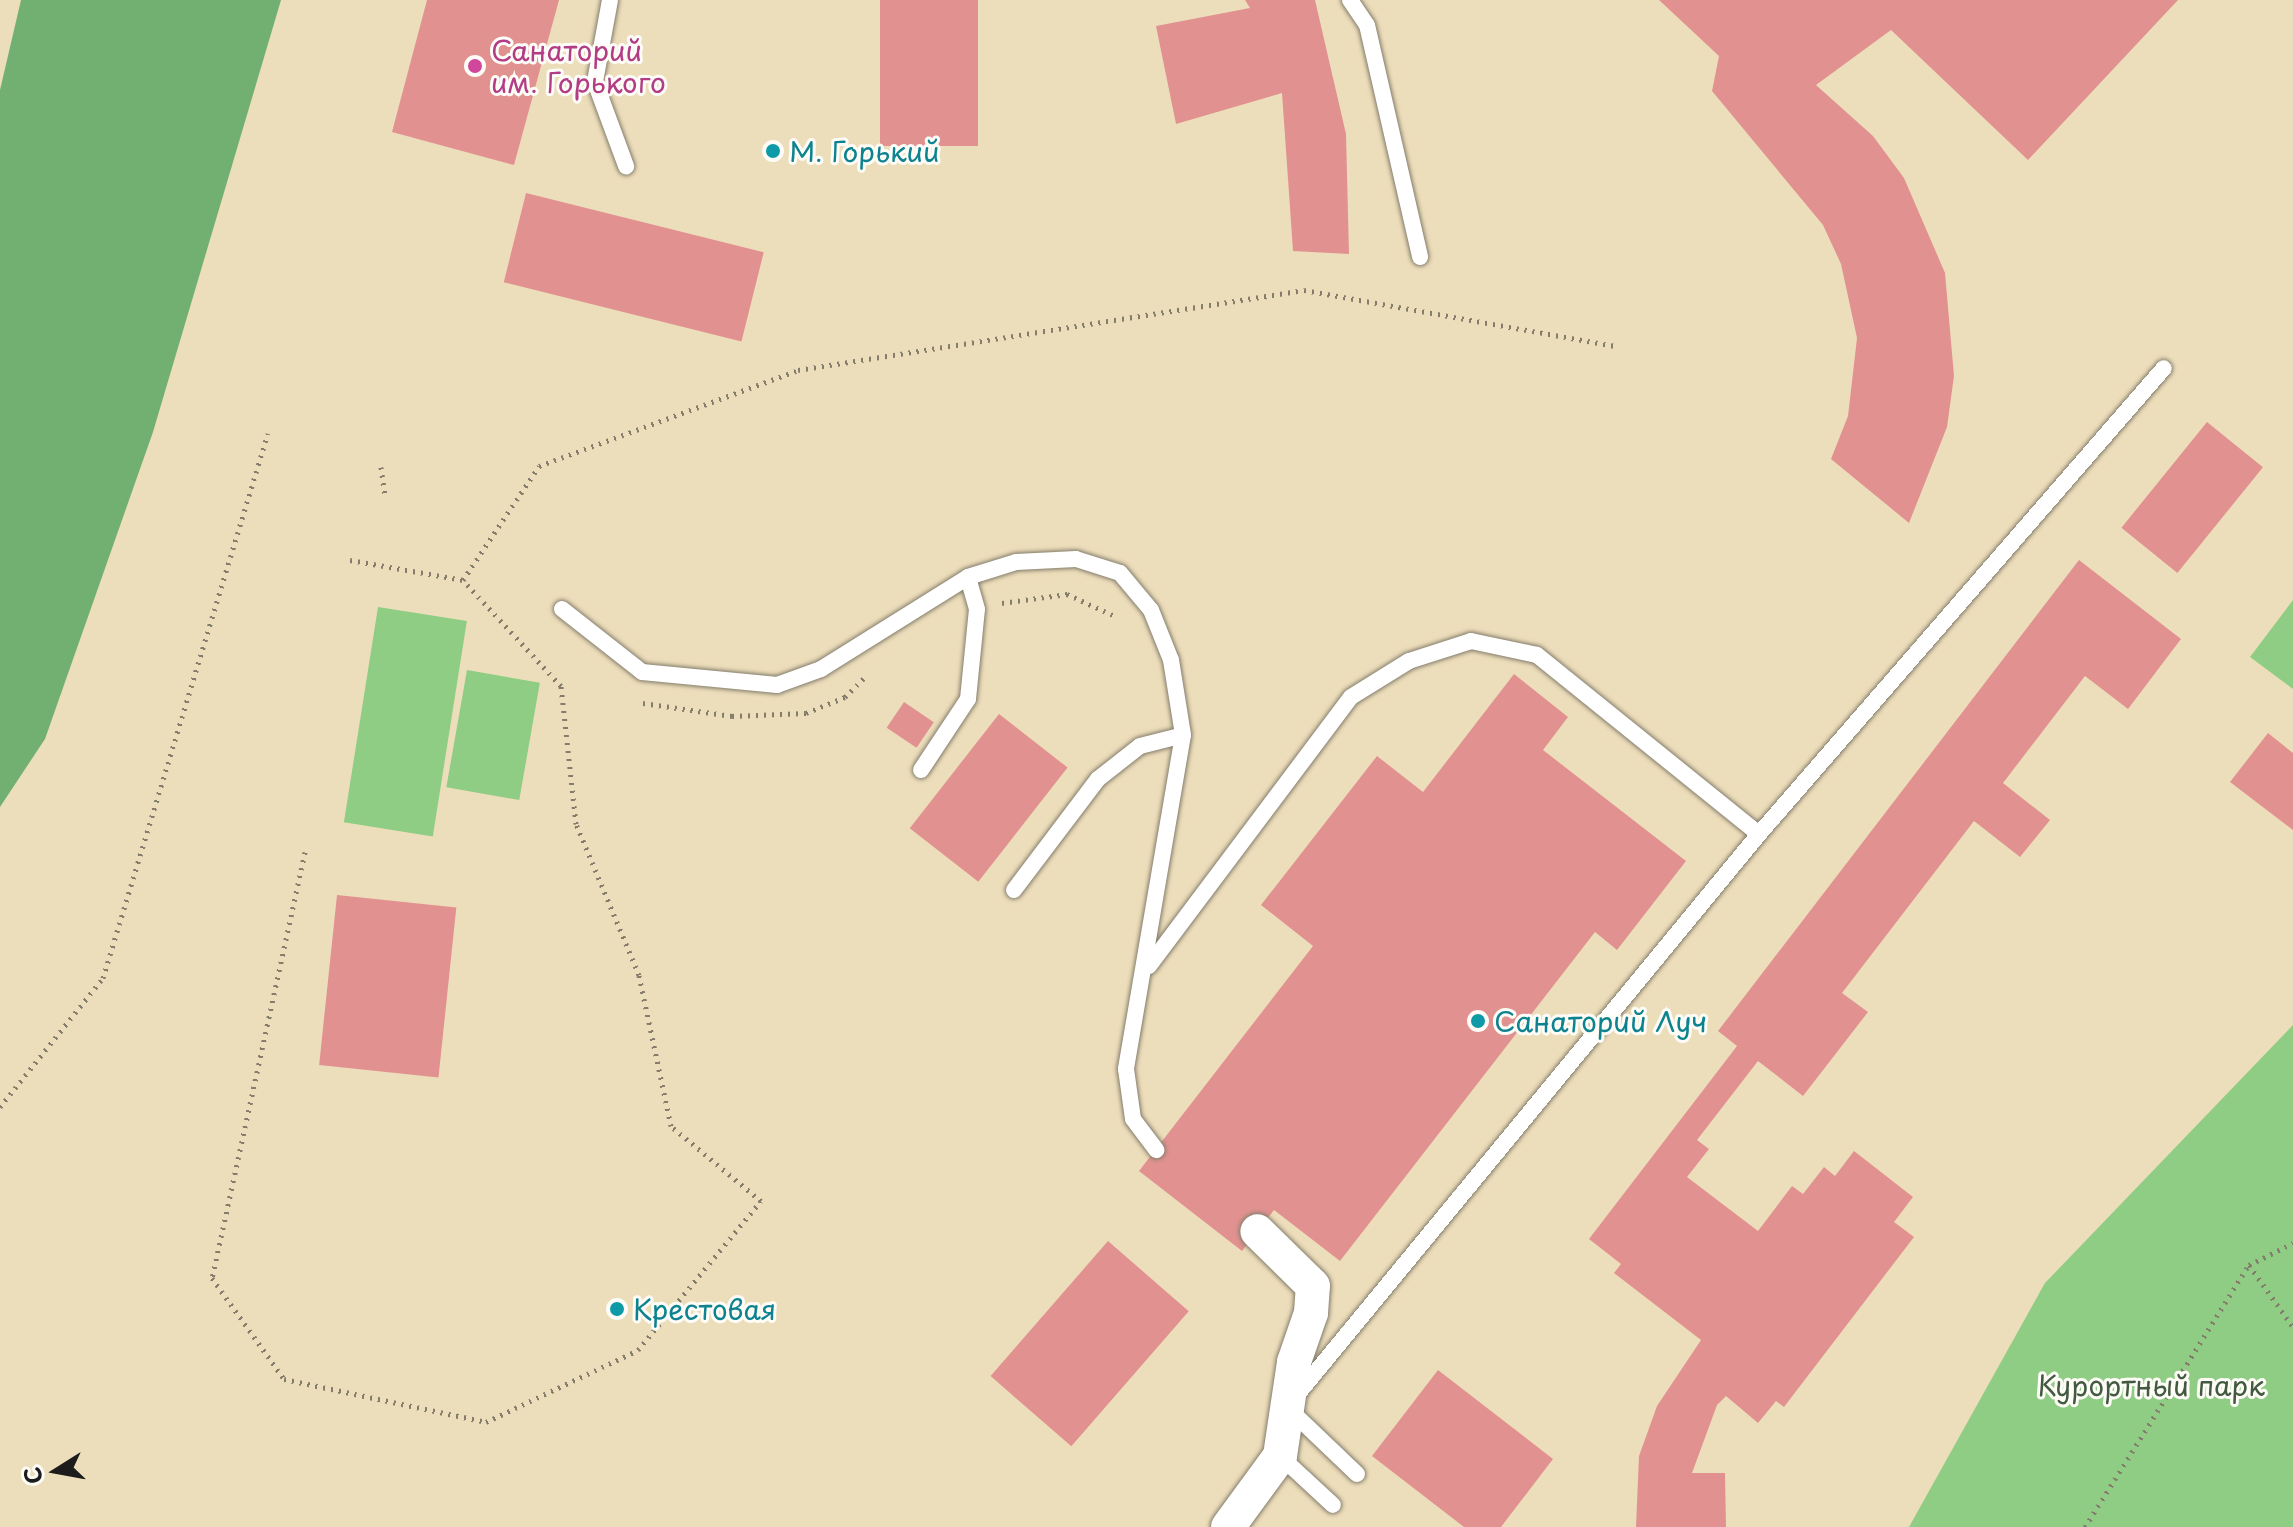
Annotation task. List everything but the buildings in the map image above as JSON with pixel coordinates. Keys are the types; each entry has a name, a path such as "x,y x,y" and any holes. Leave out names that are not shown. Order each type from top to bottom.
{"street":[{"path":"1228,1527 1280,1456 1287,1407 1320,1319 1313,1286 1257,1231"}],"lane":[{"path":"610,0 595,82 626,166"},
{"path":"1350,0 1367,25 1420,257"},
{"path":"1357,1474 1287,1407 1759,834 2164,368"},
{"path":"562,609 642,672 777,685 821,669 968,577 1016,562 1076,559 1120,573 1151,610 1171,660 1183,735 1148,968 1126,1069 1133,1119 1156,1150"},
{"path":"921,770 968,699 977,609 968,577"},
{"path":"1148,968 1351,697 1409,661 1471,641 1537,655 1759,834"},
{"path":"1014,890 1098,779 1140,746 1183,735"},
{"path":"1280,1456 1333,1505"}],"path":[{"path":"463,580 539,466 798,370 1304,290 1615,346"},
{"path":"0,1107 103,978 268,433"},
{"path":"381,467 385,494"},
{"path":"305,852 212,1278 284,1379 486,1422 638,1350 761,1201 671,1126 639,975 576,824 561,686 463,580 350,560"},
{"path":"2085,1527 2249,1265 2293,1243"},
{"path":"2249,1265 2293,1327"}],"green space":[{"path":"21,0 281,0 153,432 45,739 0,807 0,90"},
{"path":"2293,600 2293,689 2250,657"},
{"path":"378,607 467,621 433,836 344,822"},
{"path":"467,670 540,683 519,800 446,787"},
{"name":"Курортный парк","path":"2293,1025 2293,1527 1909,1527 2045,1283"}],"place":[{"name":"Санаторий им. Горького","path":"475,66"},
{"name":"М. Горький","path":"773,151"},
{"name":"Cанаторий Луч","path":"1478,1021"},
{"name":"Крестовая","path":"617,1309"}]}
